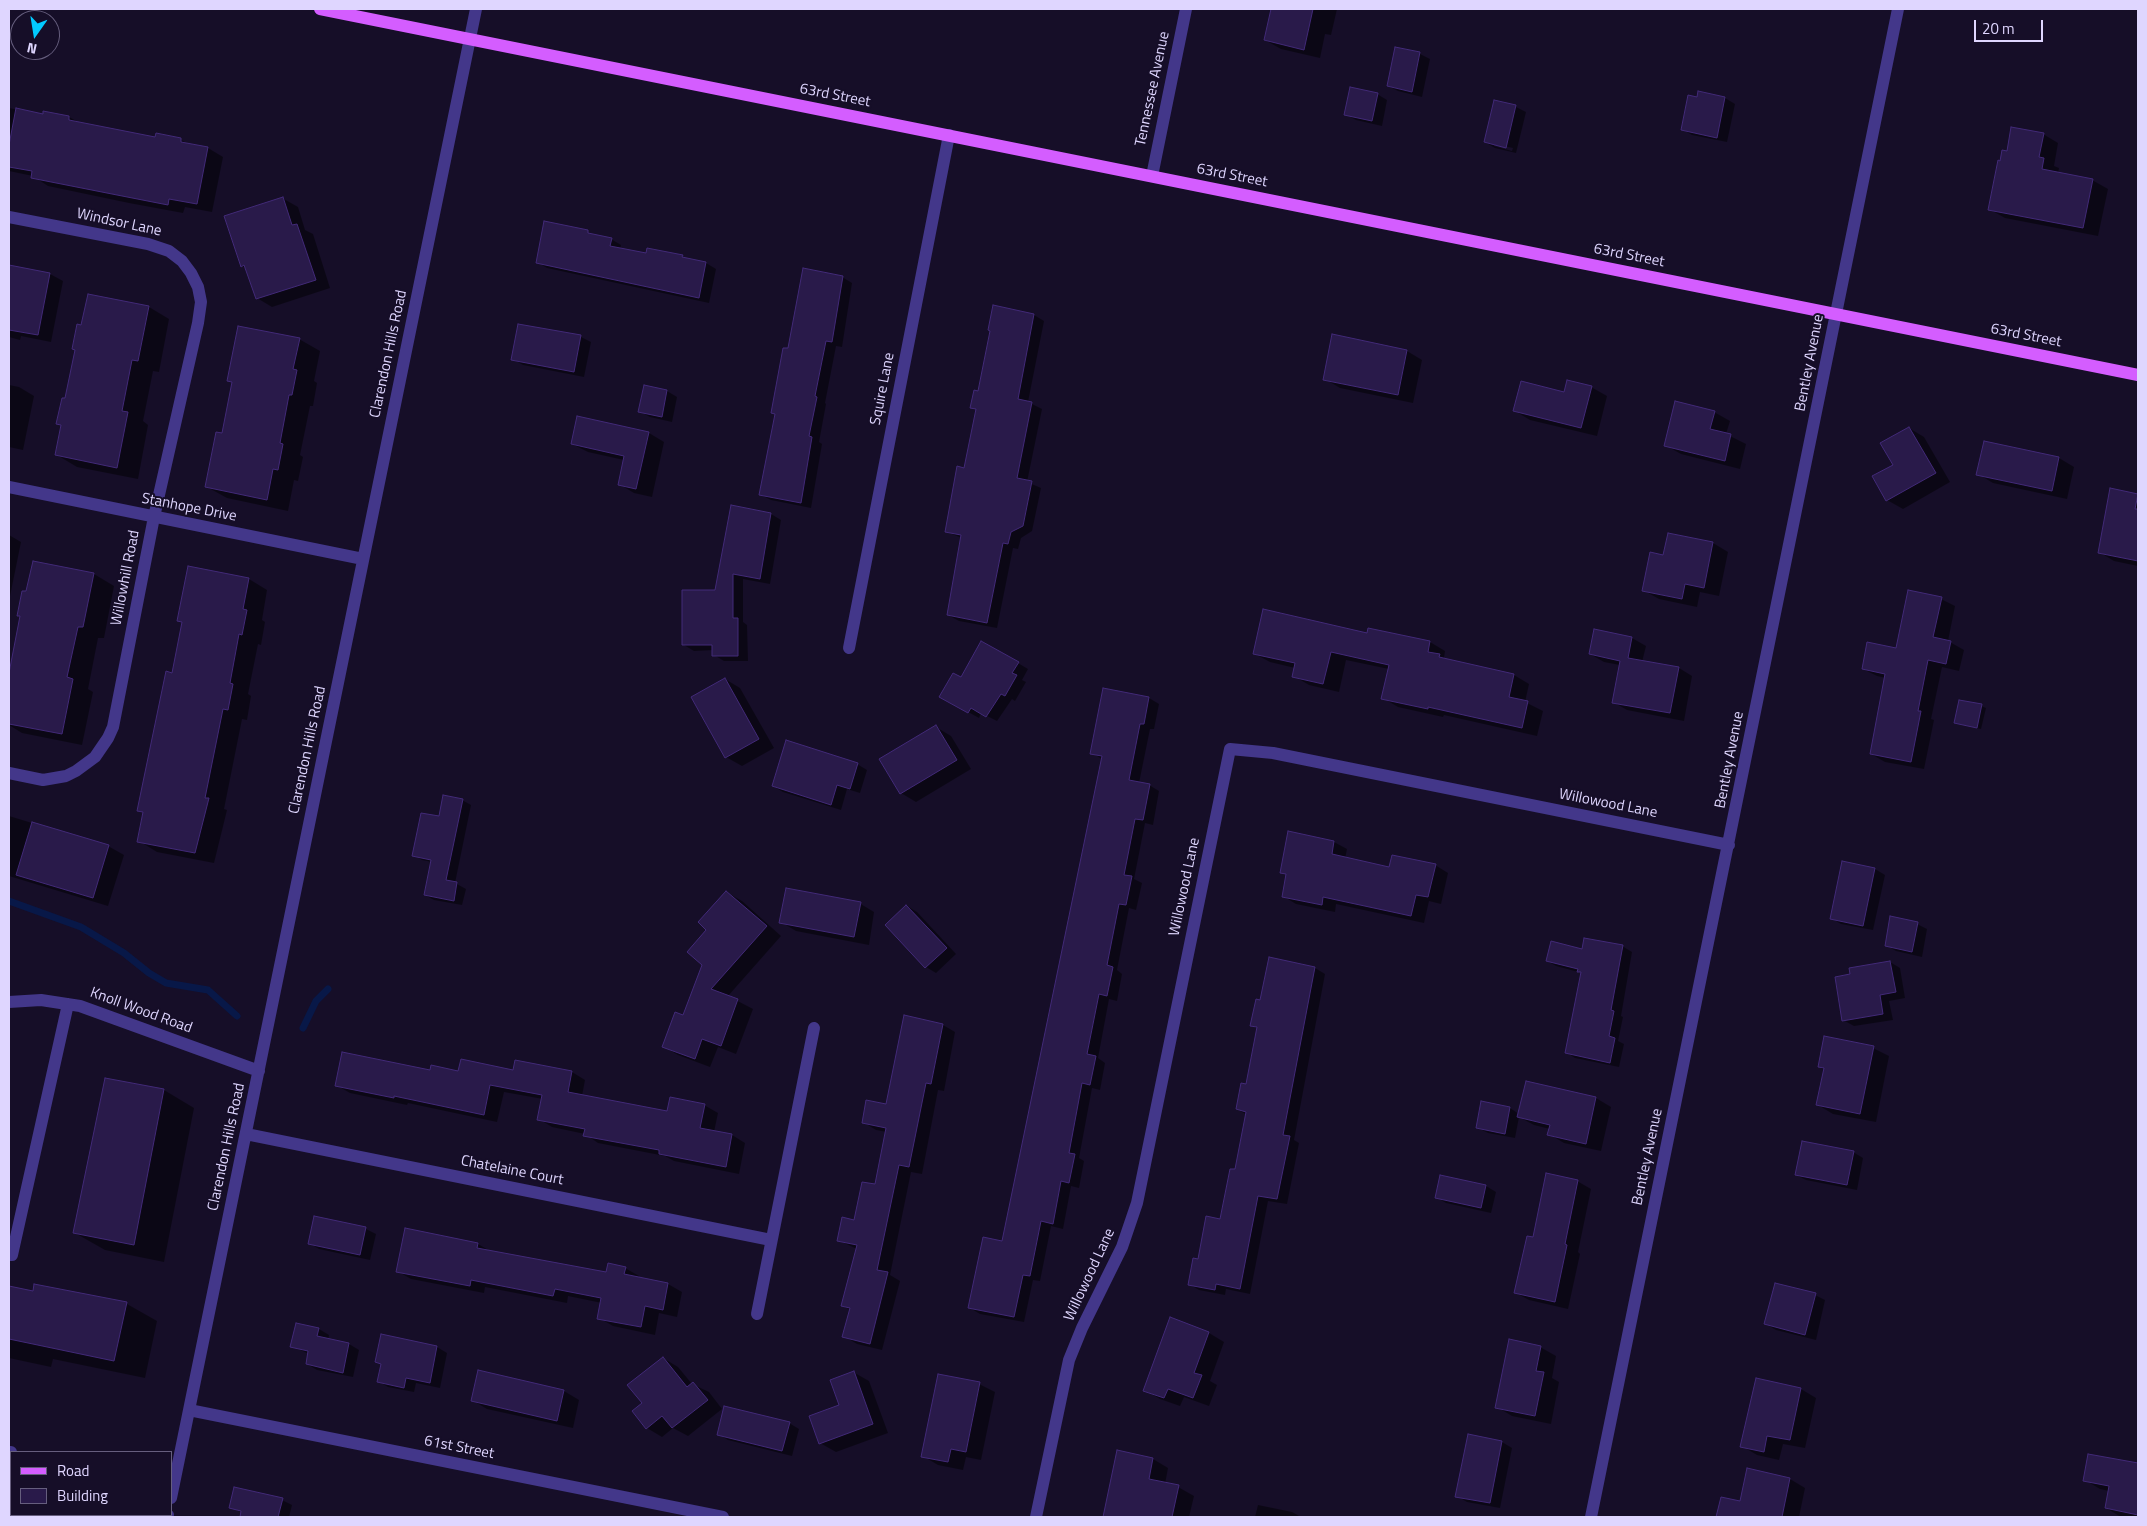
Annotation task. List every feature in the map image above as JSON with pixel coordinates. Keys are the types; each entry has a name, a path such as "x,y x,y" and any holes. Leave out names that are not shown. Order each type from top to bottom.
{"main road":[{"name":"63rd Street","path":"320,9 2138,375"}],"street":[{"name":"Clarendon Hills Road","path":"172,1493 476,9"},
{"name":"Tennessee Avenue","path":"1152,176 1186,9"},
{"name":"Bentley Avenue","path":"1591,1517 1898,9"},
{"name":"Squire Lane","path":"849,648 949,135"},
{"name":"Windsor Lane","path":"9,217 148,244 169,251 182,261 198,287 201,302 198,323"},
{"name":"Willowhill Road","path":"14,775 43,780 66,776 95,757 108,738 112,727 154,517 198,323"},
{"name":"Stanhope Drive","path":"9,487 363,559"},
{"name":"Willowood Lane","path":"1036,1517 1069,1360 1082,1328 1122,1247 1137,1203 1230,749 1273,753 1729,844"},
{"name":"Knoll Wood Road","path":"9,1002 41,1000 80,1006 259,1071"},
{"path":"9,1255 12,1255 68,1004"},
{"path":"757,1314 814,1028"},
{"name":"Chatelaine Court","path":"246,1134 771,1240"},
{"name":"61st Street","path":"189,1410 723,1517"}],"building":[{"path":"1271,9 1313,9 1304,50 1264,40"},
{"path":"1395,47 1420,52 1412,92 1387,86"},
{"path":"1350,87 1378,93 1372,121 1344,115"},
{"path":"1698,91 1725,97 1717,138 1681,130 1688,95 1697,97"},
{"path":"1494,100 1516,105 1506,148 1484,142"},
{"path":"16,108 43,114 43,111 69,116 69,120 155,137 156,133 181,138 181,142 208,147 197,204 169,199 168,205 112,194 31,178 32,171 9,167 9,145"},
{"path":"2011,127 2044,133 2039,157 2044,158 2042,169 2093,179 2083,228 1988,210 1998,160 2000,161 2002,150 2007,151"},
{"path":"283,197 292,225 297,224 316,280 256,299 244,265 241,267 224,216"},
{"path":"544,221 588,230 588,233 612,238 610,246 646,253 647,248 683,255 682,257 706,262 699,298 536,263"},
{"path":"9,265 50,273 38,335 9,330"},
{"path":"803,268 843,276 832,342 826,341 815,396 817,397 809,436 812,437 801,503 759,495 775,414 771,413 783,348 788,348"},
{"path":"88,294 149,306 138,361 132,360 122,411 128,412 117,468 55,455 61,425 56,424 62,398 65,398 75,350 72,349 77,324 81,325"},
{"path":"993,305 1034,314 1018,399 1032,402 1017,478 1032,481 1023,526 1011,532 1008,544 1003,543 987,623 947,615 961,535 945,532 957,466 964,468 976,409 970,408 974,390 978,391 990,331 988,330"},
{"path":"518,324 581,335 574,372 511,360"},
{"path":"238,326 300,338 293,369 297,370 292,395 289,395 280,443 283,444 278,470 273,469 267,500 205,487 216,432 222,433 232,382 227,381"},
{"path":"1332,334 1407,350 1398,395 1323,380"},
{"path":"1567,380 1592,386 1581,428 1513,411 1521,381 1564,392"},
{"path":"644,385 667,390 662,417 638,412"},
{"path":"1675,401 1715,411 1710,429 1731,434 1725,461 1664,446"},
{"path":"577,416 649,432 636,489 618,485 624,456 571,444"},
{"path":"1909,427 1936,473 1886,501 1872,476 1893,465 1880,443"},
{"path":"1984,441 2059,457 2052,491 1976,475"},
{"path":"2110,488 2138,494 2135,509 2138,509 2138,561 2098,553"},
{"path":"731,505 771,513 760,579 733,574 733,618 738,618 738,656 712,656 712,645 682,645 682,590 715,590"},
{"path":"1668,533 1713,542 1704,588 1685,584 1682,599 1642,591 1650,552 1663,555"},
{"path":"33,561 94,573 83,627 78,627 67,677 73,679 62,734 9,724 9,673 20,616 17,616 22,591 26,591"},
{"path":"188,566 249,578 243,609 247,610 242,635 239,634 230,683 233,684 228,710 223,709 205,798 209,798 195,853 137,842 143,812 137,811 166,671 172,673 182,622 177,621"},
{"path":"1908,590 1942,597 1933,637 1951,641 1946,664 1928,660 1911,762 1870,754 1885,674 1862,669 1867,642 1896,648"},
{"path":"1263,609 1367,633 1368,628 1430,641 1428,652 1440,654 1439,657 1514,674 1509,697 1528,701 1522,728 1428,707 1428,709 1381,699 1389,665 1331,652 1323,684 1292,677 1295,663 1253,654"},
{"path":"1594,629 1632,637 1628,658 1679,667 1670,713 1612,703 1620,661 1589,654"},
{"path":"981,641 1019,662 1012,673 1017,675 1005,696 1001,694 986,717 971,708 968,713 939,697 953,673 961,677"},
{"path":"725,678 759,739 725,758 691,697"},
{"path":"1103,688 1149,697 1144,724 1140,724 1129,780 1150,784 1143,820 1135,819 1124,875 1132,876 1126,905 1119,904 1107,965 1113,967 1107,996 1099,994 1087,1054 1096,1056 1090,1085 1082,1083 1069,1153 1075,1154 1069,1183 1061,1181 1053,1224 1041,1221 1030,1276 1023,1275 1014,1317 968,1308 983,1237 1002,1241 1102,756 1090,754"},
{"path":"1959,700 1982,704 1977,728 1954,723"},
{"path":"936,725 957,760 900,794 879,759"},
{"path":"786,740 858,763 850,789 837,785 831,805 772,786"},
{"path":"443,795 463,799 446,880 457,882 454,901 424,895 431,860 412,856 421,813 439,816"},
{"path":"32,822 109,845 93,898 16,875"},
{"path":"1288,831 1334,841 1332,854 1389,867 1392,855 1436,864 1428,897 1416,895 1411,916 1323,897 1322,905 1282,897 1286,874 1280,873"},
{"path":"1842,861 1875,868 1863,926 1830,919"},
{"path":"786,888 861,902 854,937 779,923"},
{"path":"726,891 767,926 711,989 738,999 721,1046 702,1039 695,1059 662,1047 675,1012 683,1015 702,965 687,952 706,930 698,922"},
{"path":"906,905 947,948 925,968 885,925"},
{"path":"1890,916 1918,922 1912,952 1885,946"},
{"path":"1584,938 1623,945 1611,1010 1614,1011 1609,1036 1615,1038 1610,1063 1565,1053 1581,972 1577,972 1578,969 1546,961 1551,941 1582,949"},
{"path":"1269,957 1315,967 1283,1135 1290,1136 1277,1199 1258,1196 1240,1289 1216,1284 1215,1290 1188,1285 1193,1258 1198,1259 1206,1216 1220,1219 1230,1169 1235,1169 1246,1112 1236,1109 1241,1083 1246,1084 1257,1027 1250,1026 1256,999 1260,1000"},
{"path":"1890,961 1896,992 1880,995 1883,1014 1842,1021 1835,977 1850,974 1849,968"},
{"path":"904,1015 943,1024 931,1084 926,1083 909,1167 899,1165 877,1270 888,1272 870,1344 842,1337 850,1308 841,1306 857,1245 837,1241 842,1217 854,1220 862,1182 875,1184 886,1128 862,1123 866,1100 886,1104"},
{"path":"1824,1036 1874,1046 1860,1114 1816,1105 1824,1068 1818,1067"},
{"path":"342,1052 430,1070 431,1065 458,1071 461,1059 513,1070 515,1060 572,1071 568,1092 667,1111 670,1097 705,1104 700,1128 732,1134 726,1167 659,1154 659,1150 583,1136 585,1129 537,1120 542,1095 490,1085 484,1115 335,1086"},
{"path":"105,1078 164,1089 134,1245 73,1233"},
{"path":"1526,1081 1596,1097 1586,1144 1547,1135 1550,1125 1517,1117"},
{"path":"1481,1101 1510,1107 1505,1134 1476,1128"},
{"path":"1802,1141 1854,1151 1847,1185 1795,1175"},
{"path":"1546,1173 1578,1180 1555,1302 1514,1293 1527,1236 1533,1237"},
{"path":"1440,1175 1486,1185 1481,1208 1435,1198"},
{"path":"314,1216 366,1227 360,1255 308,1244"},
{"path":"405,1228 478,1243 477,1248 606,1272 608,1263 626,1267 624,1274 668,1283 663,1310 645,1306 641,1327 597,1319 601,1298 555,1289 553,1296 471,1280 470,1286 396,1272"},
{"path":"1775,1283 1816,1293 1805,1335 1764,1324"},
{"path":"34,1284 127,1302 114,1361 9,1339 9,1286 33,1291"},
{"path":"1170,1317 1209,1332 1194,1373 1202,1375 1193,1398 1168,1389 1164,1398 1143,1391"},
{"path":"296,1323 319,1328 317,1336 349,1343 343,1373 306,1364 308,1351 290,1347"},
{"path":"381,1334 437,1346 430,1383 406,1378 404,1388 377,1382 381,1364 375,1362"},
{"path":"1509,1339 1541,1346 1536,1371 1544,1372 1535,1416 1495,1408"},
{"path":"663,1357 687,1387 693,1382 708,1400 672,1428 662,1416 646,1429 632,1411 642,1403 627,1385"},
{"path":"478,1370 564,1390 557,1421 471,1401"},
{"path":"854,1371 873,1424 819,1444 809,1416 839,1405 830,1380"},
{"path":"938,1374 980,1382 966,1452 951,1449 948,1462 921,1457"},
{"path":"1756,1378 1801,1388 1790,1440 1767,1436 1764,1452 1740,1447"},
{"path":"724,1406 790,1422 782,1451 717,1435"},
{"path":"1468,1434 1502,1441 1490,1503 1455,1497"},
{"path":"1117,1450 1153,1458 1149,1479 1179,1485 1172,1517 1103,1517"},
{"path":"2088,1454 2138,1463 2138,1515 2105,1508 2109,1486 2083,1481"},
{"path":"1747,1468 1790,1478 1782,1517 1716,1517 1721,1497 1740,1501"},
{"path":"234,1487 283,1498 278,1517 240,1517 241,1511 229,1508"}],"waterway":[{"path":"9,901 81,927 124,953 149,973 166,983 208,990 237,1016"},
{"path":"303,1028 316,1001 328,989"}]}
